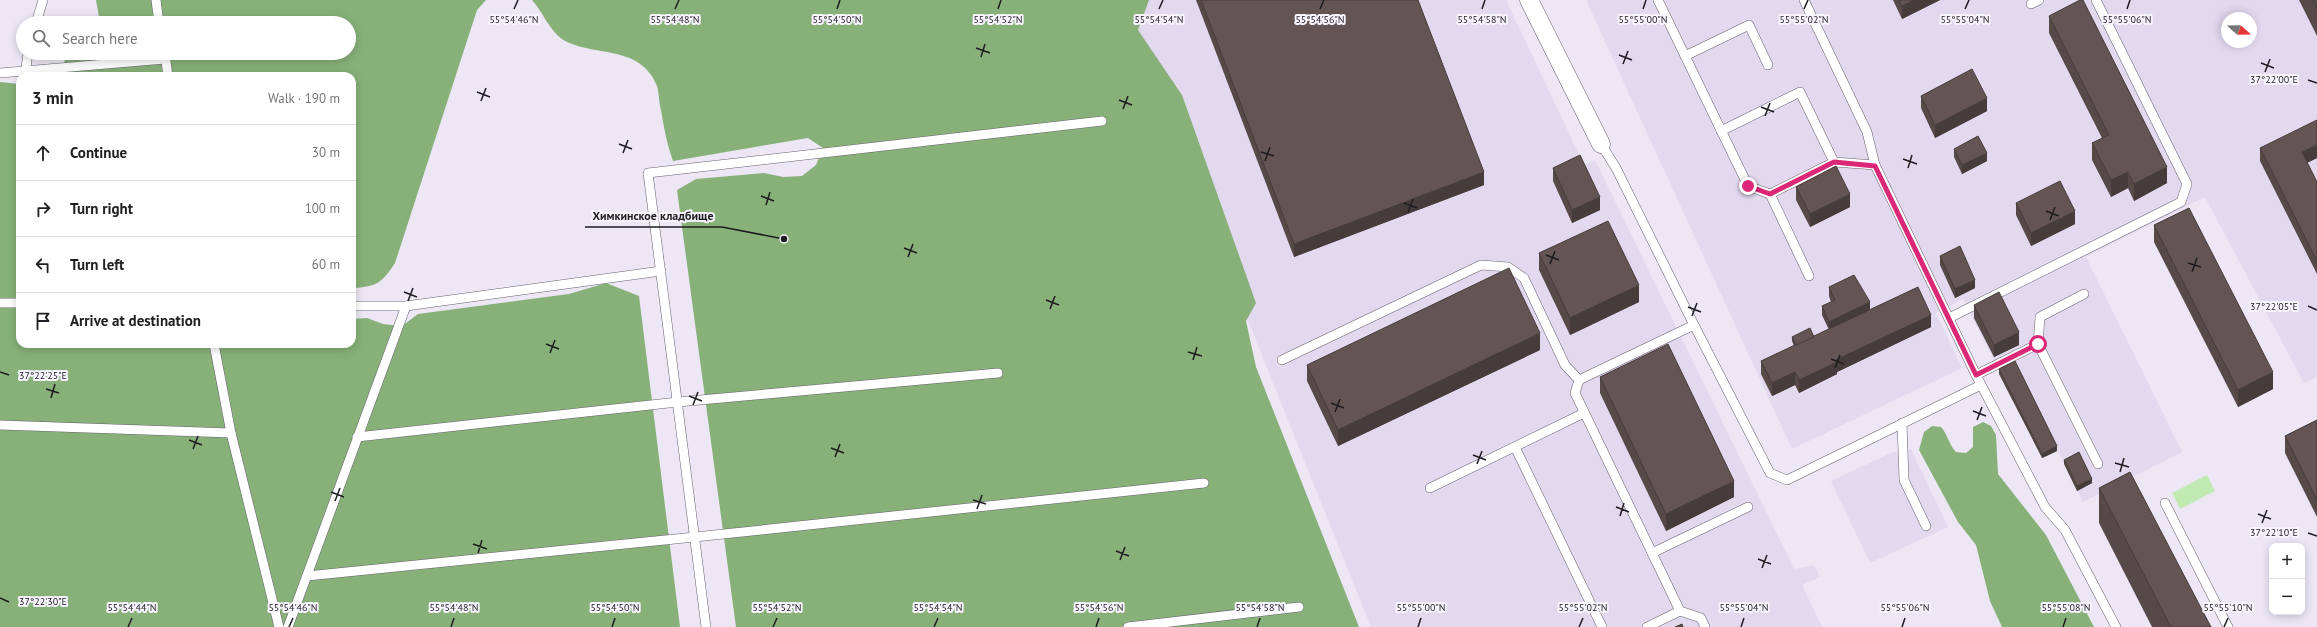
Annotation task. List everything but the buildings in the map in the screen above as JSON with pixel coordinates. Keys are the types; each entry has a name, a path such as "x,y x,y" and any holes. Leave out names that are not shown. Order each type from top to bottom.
{"street":[{"path":"1529,0 1601,144"}],"lane":[{"path":"38,16 43,0"},
{"path":"156,0 158,16"},
{"path":"1658,0 1748,186 1770,194 1809,276"},
{"path":"1804,0 1867,132 1875,166 1976,375 2045,507 2065,530 2116,627"},
{"path":"1949,318 2181,202 2187,184 2096,0"},
{"path":"1685,56 1749,24 1768,65"},
{"path":"26,72 27,60"},
{"path":"34,72 132,60"},
{"path":"166,60 167,72"},
{"path":"0,73 16,73"},
{"path":"1721,130 1800,92 1834,162"},
{"path":"706,627 648,173 1102,120"},
{"path":"1601,144 1616,168 1770,473 1787,480 1981,385"},
{"path":"1770,194 1834,162 1875,166"},
{"path":"1282,360 1481,265 1508,267 1524,278 1565,365 1579,380"},
{"path":"356,306 406,306 661,272"},
{"path":"2084,294 2040,317 2038,344 2098,464"},
{"path":"0,303 16,303"},
{"path":"288,627 406,306"},
{"path":"1680,611 1575,393 1579,380 1694,325"},
{"path":"1976,375 2038,344"},
{"path":"215,348 231,433 279,627"},
{"path":"358,437 678,402 998,373"},
{"path":"1430,488 1584,413"},
{"path":"1902,423 1904,480 1926,526"},
{"path":"0,425 231,433"},
{"path":"1515,447 1602,627"},
{"path":"307,576 695,538 1204,483"},
{"path":"2165,503 2228,627"},
{"path":"1652,553 1748,507"},
{"path":"1128,627 1298,606"},
{"path":"1647,627 1680,611 1701,618 1705,627"}],"shaded area":[{"path":"1123,0 1506,0 1584,165 1595,160 1794,569 1814,565 1820,577 1802,585 1822,627 1371,627 1180,151"},
{"path":"1586,0 2317,0 2317,377 2304,383 2205,197 2086,257 2182,452 2083,502 2010,353 1994,361 1963,299 1936,313 1962,368 1792,449"},
{"path":"1911,449 1948,527 1870,563 1831,481 1893,452"}],"green space":[{"path":"96,0 486,0 477,10 395,263 378,283 356,287 356,72 63,72 65,71 64,60 356,60 356,16 99,16"},
{"path":"532,0 1149,0 1138,30 1182,95 1256,303 1246,321 1256,367 1359,627 736,627 677,190 696,179 764,173 783,177 802,176 816,165 823,148 808,138 673,161 666,136 657,86 649,72 639,63 627,57 574,45 562,39 550,26"},
{"path":"0,82 16,84 16,348 356,348 356,319 367,318 383,324 402,326 418,314 569,294 606,283 639,296 680,627 0,627"},
{"path":"1983,422 1991,426 1996,435 1998,474 2046,535 2094,627 2002,627 1990,601 1976,545 1958,522 1919,450 1924,432 1932,426 1941,427 1956,452 1966,453 1973,447 1973,427"},
{"path":"2207,475 2215,491 2180,509 2172,493"}],"place":[{"name":"Химкинское кладбище","path":"784,239"}],"route":[{"path":"1748,186 1770,194 1834,162 1875,166 1976,375 2038,344"}]}
